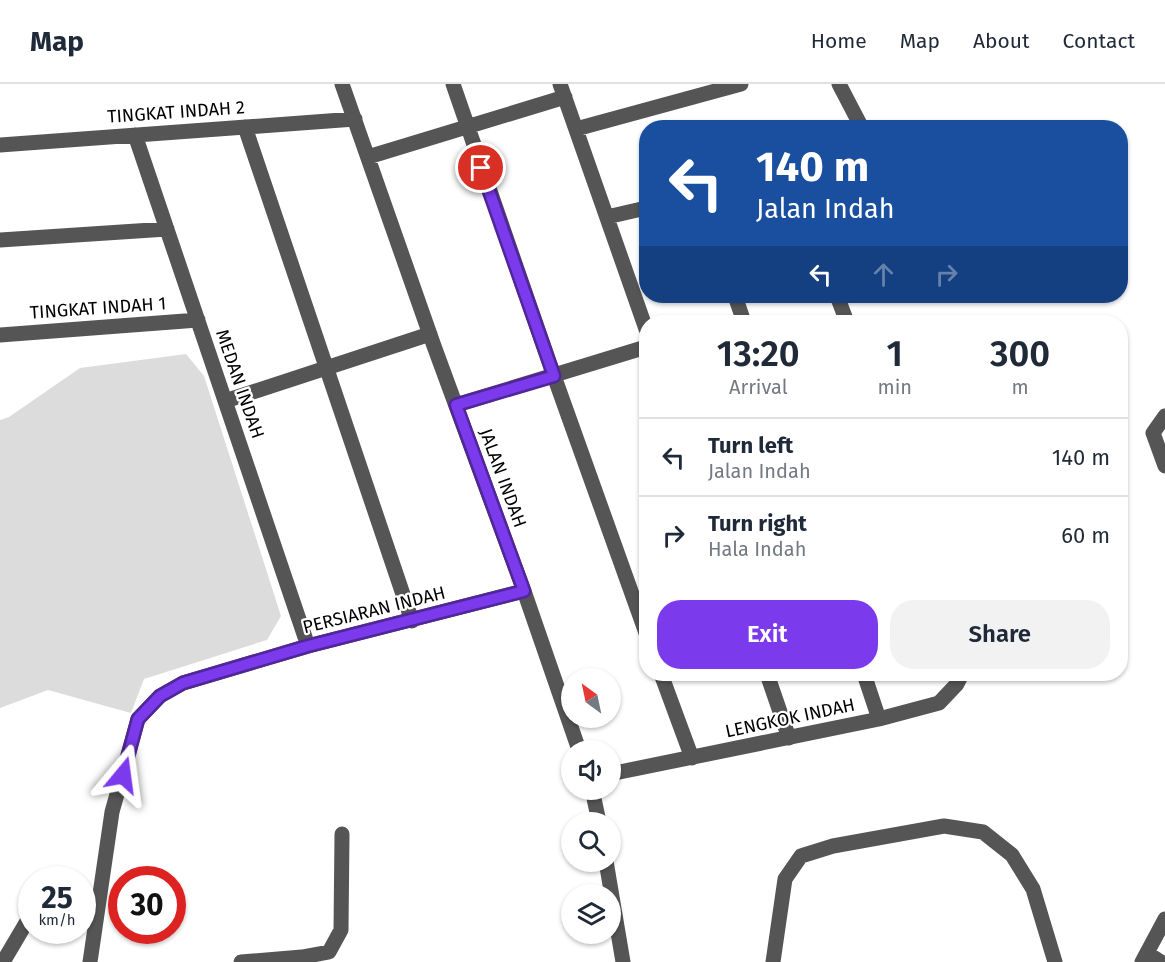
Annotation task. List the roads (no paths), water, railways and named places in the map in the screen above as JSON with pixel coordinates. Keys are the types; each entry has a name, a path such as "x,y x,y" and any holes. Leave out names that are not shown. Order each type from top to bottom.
{"street":[{"name":"JALAN INDAH","path":"342,84 576,740"},
{"path":"453,84 639,613"},
{"path":"576,129 741,84"},
{"path":"839,84 858,120"},
{"path":"368,157 466,126 563,90 641,315"},
{"name":"TINGKAT INDAH 2","path":"0,145 355,119"},
{"path":"245,127 412,621"},
{"name":"MEDAN INDAH","path":"135,135 308,646"},
{"path":"607,217 639,210"},
{"path":"0,240 167,229"},
{"name":"TINGKAT INDAH 1","path":"0,335 198,320"},
{"path":"225,401 430,334"},
{"path":"456,405 639,349"},
{"path":"1165,416 1153,433 1165,466"},
{"name":"PERSIARAN INDAH","path":"90,962 112,812 138,719 160,696 183,683 308,646 524,591"},
{"path":"664,681 692,758"},
{"path":"769,681 789,738"},
{"path":"866,681 879,719"},
{"name":"LENGKOK INDAH","path":"621,772 879,719 939,702 958,681"},
{"path":"773,962 784,879 801,856 833,846 944,826 983,832 1012,855 1033,889 1055,962"},
{"path":"241,962 303,957 329,952 341,930 342,834"},
{"path":"608,872 623,962"},
{"path":"1161,962 1144,958 1165,919"},
{"path":"3,962 18,937"}]}
